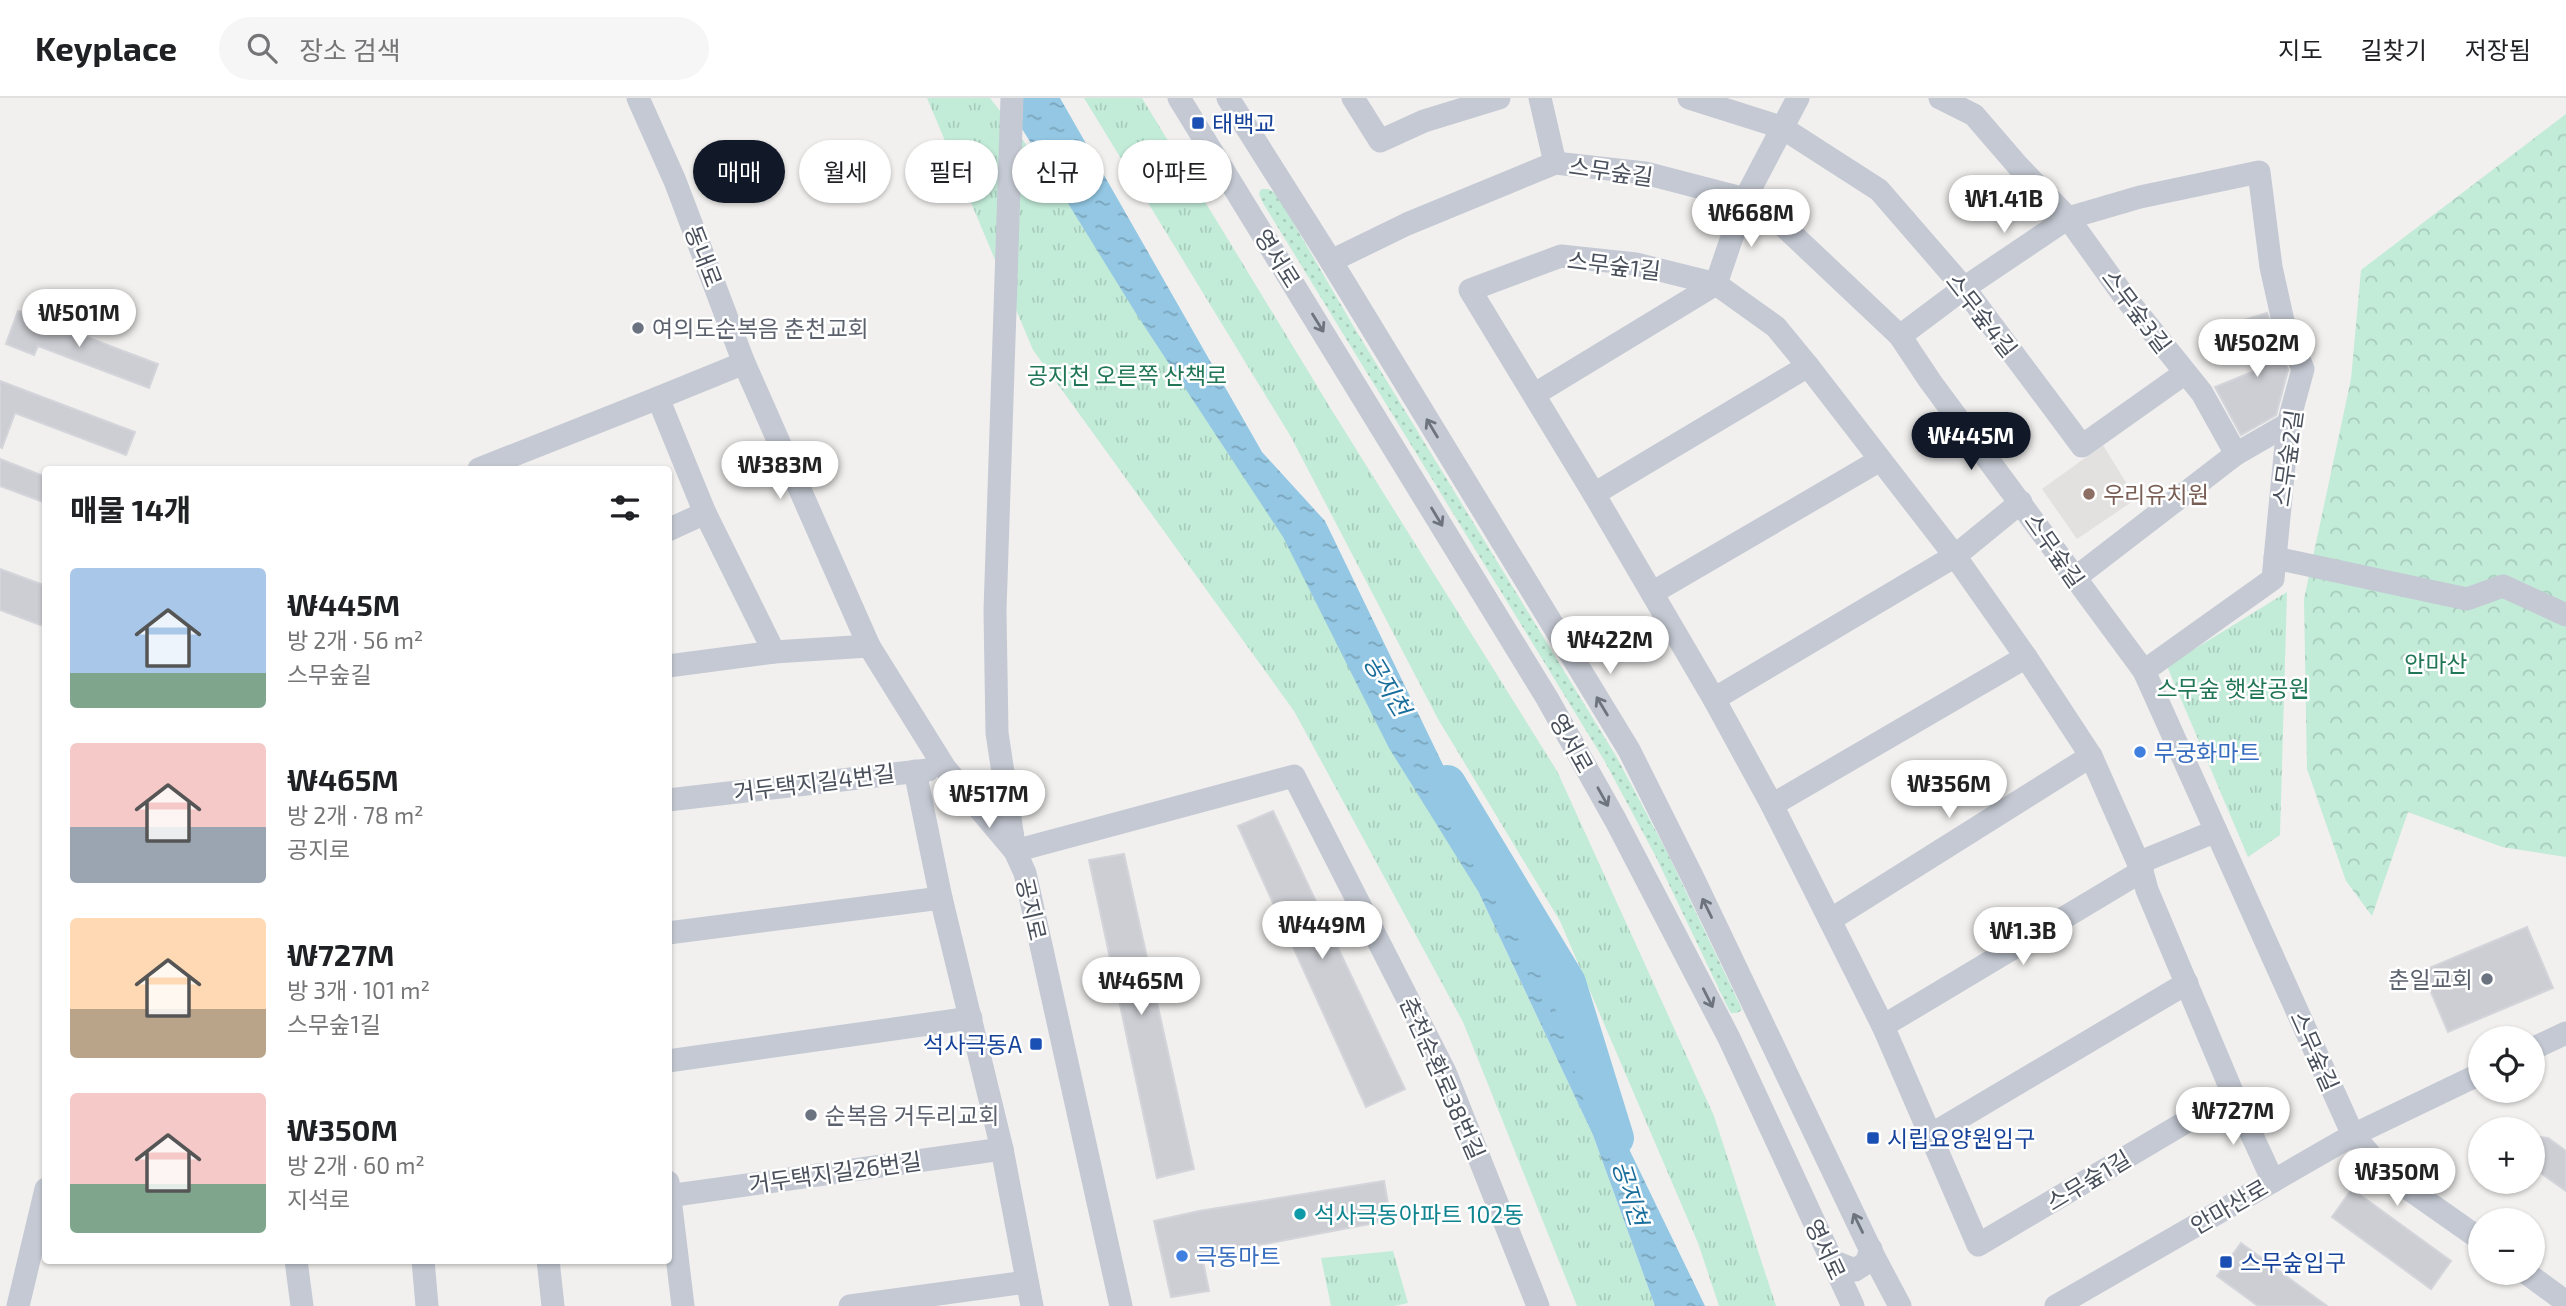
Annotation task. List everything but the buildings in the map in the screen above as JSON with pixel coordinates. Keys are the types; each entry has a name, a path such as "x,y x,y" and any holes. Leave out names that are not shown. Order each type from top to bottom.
{"street":[{"name":"동내로","path":"638,98 675,181 744,363 869,646 945,768 1015,851"},
{"name":"공지로","path":"1012,98 995,611 997,733 1015,851 1025,873 1121,1306"},
{"name":"영서로","path":"1179,98 1547,698 1616,821 1729,1038 1853,1306"},
{"name":"영서로","path":"1228,98 1331,261 1629,750 1900,1306"},
{"path":"1353,98 1380,141 1424,121 1499,98"},
{"path":"1539,98 1555,163"},
{"name":"스무숲4길","path":"1689,98 1781,127 1879,190 1964,288 2082,446 2185,373"},
{"path":"1716,284 1745,200 1798,98"},
{"name":"스무숲3길","path":"1940,98 1975,115 2018,166 2068,218 2124,296 2202,393 2236,454"},
{"name":"스무숲길","path":"1331,261 1407,224 1555,163 1645,173 1745,200 1773,216 1900,336 1930,381 2144,671 2353,1135 2386,1173 2468,1231"},
{"name":"스무숲2길","path":"2068,218 2140,197 2259,172 2274,281 2283,321 2303,369 2288,424 2273,579 2144,671"},
{"path":"1900,336 1964,288 2068,218"},
{"name":"스무숲1길","path":"1561,257 1636,264 1716,284 1776,327 1808,366 1955,556 2091,756 2234,1094 1978,1245 1882,1026 1772,806 1714,699 1471,290 1561,257"},
{"name":"스무숲1길","path":"1535,394 1716,284"},
{"path":"487,466 744,363"},
{"path":"1594,494 1808,366"},
{"path":"658,398 705,513 774,652"},
{"path":"2075,578 2236,454 2288,424"},
{"path":"1652,593 1880,460"},
{"path":"1714,699 1955,556 2021,502"},
{"path":"672,528 705,513"},
{"path":"2275,558 2467,599 2502,586 2566,615"},
{"path":"672,665 774,652 869,646"},
{"path":"1772,806 2026,657"},
{"path":"1830,920 2091,756"},
{"path":"915,771 945,768"},
{"name":"거두택지길4번길","path":"672,800 915,771 942,898 1002,1149 1032,1306"},
{"name":"춘천순환로38번길","path":"1015,851 1294,776 1445,1072 1538,1306"},
{"path":"1882,1026 2140,867 2216,831"},
{"path":"672,932 942,898"},
{"path":"1930,1136 2186,984"},
{"path":"672,1060 971,1018"},
{"path":"2545,1043 2566,1033"},
{"name":"안마산로","path":"2056,1306 2353,1135 2468,1080"},
{"path":"2234,1094 2273,1181"},
{"name":"거두택지길26번길","path":"672,1191 1002,1149"},
{"path":"18,1306 42,1206"},
{"path":"672,1216 683,1306"},
{"path":"1832,1261 1855,1270 1866,1263 1871,1250"},
{"path":"297,1264 302,1306"},
{"path":"423,1264 428,1306"},
{"path":"548,1264 553,1306"},
{"path":"850,1306 1027,1282"},
{"path":"2543,1285 2566,1302"}],"shaded area":[{"name":"우리유치원","path":"2103,445 2136,499 2077,539 2042,489"}],"green space":[{"name":"공지천 오른쪽 산책로","path":"927,98 990,98 1023,140 1012,140 1012,203 1072,203 1181,344 1358,637 1593,1135 1655,1306 1577,1306 1463,1022 1294,711 1033,350 971,203 998,203 998,140 945,140"},
{"path":"1084,98 1142,98 1168,140 1118,140 1118,154"},
{"name":"안마산","path":"2566,114 2566,857 2502,847 2408,812 2372,916 2346,881 2307,769 2304,599 2351,379 2361,270"},
{"path":"1261,189 1276,193 1355,329 1616,756 1668,854 1740,1005 1742,1010 1737,1013 1731,1013 1727,1006 1655,855 1604,760 1263,203 1259,194"},
{"path":"1148,203 1206,203 1557,771 1714,1116 1776,1306 1719,1306 1698,1243 1560,921 1438,719 1291,437"},
{"name":"스무숲 햇살공원","path":"2287,592 2280,835 2248,857 2167,666"},
{"path":"1393,1251 1408,1303 1394,1306 1331,1306 1321,1258"}],"water":[{"path":"1003,98 1060,98 1084,140 1029,140"},
{"path":"1104,175 1262,452 1325,521 1705,1306 1655,1306 1593,1135 1478,891 1389,748 1283,537 1137,315 1068,203 1104,203"}],"waterway":[{"name":"공지천","path":"1447,784 1567,983 1615,1138"}],"place":[{"name":"태백교","path":"1198,123"},
{"name":"여의도순복음 춘천교회","path":"638,328"},
{"name":"우리유치원","path":"2089,494"},
{"name":"무궁화마트","path":"2140,752"},
{"name":"춘일교회","path":"2487,979"},
{"name":"석사극동A","path":"1036,1044"},
{"name":"순복음 거두리교회","path":"811,1115"},
{"name":"시립요양원입구","path":"1873,1138"},
{"name":"석사극동아파트 102동","path":"1300,1214"},
{"name":"극동마트","path":"1182,1256"},
{"name":"스무숲입구","path":"2226,1262"}]}
